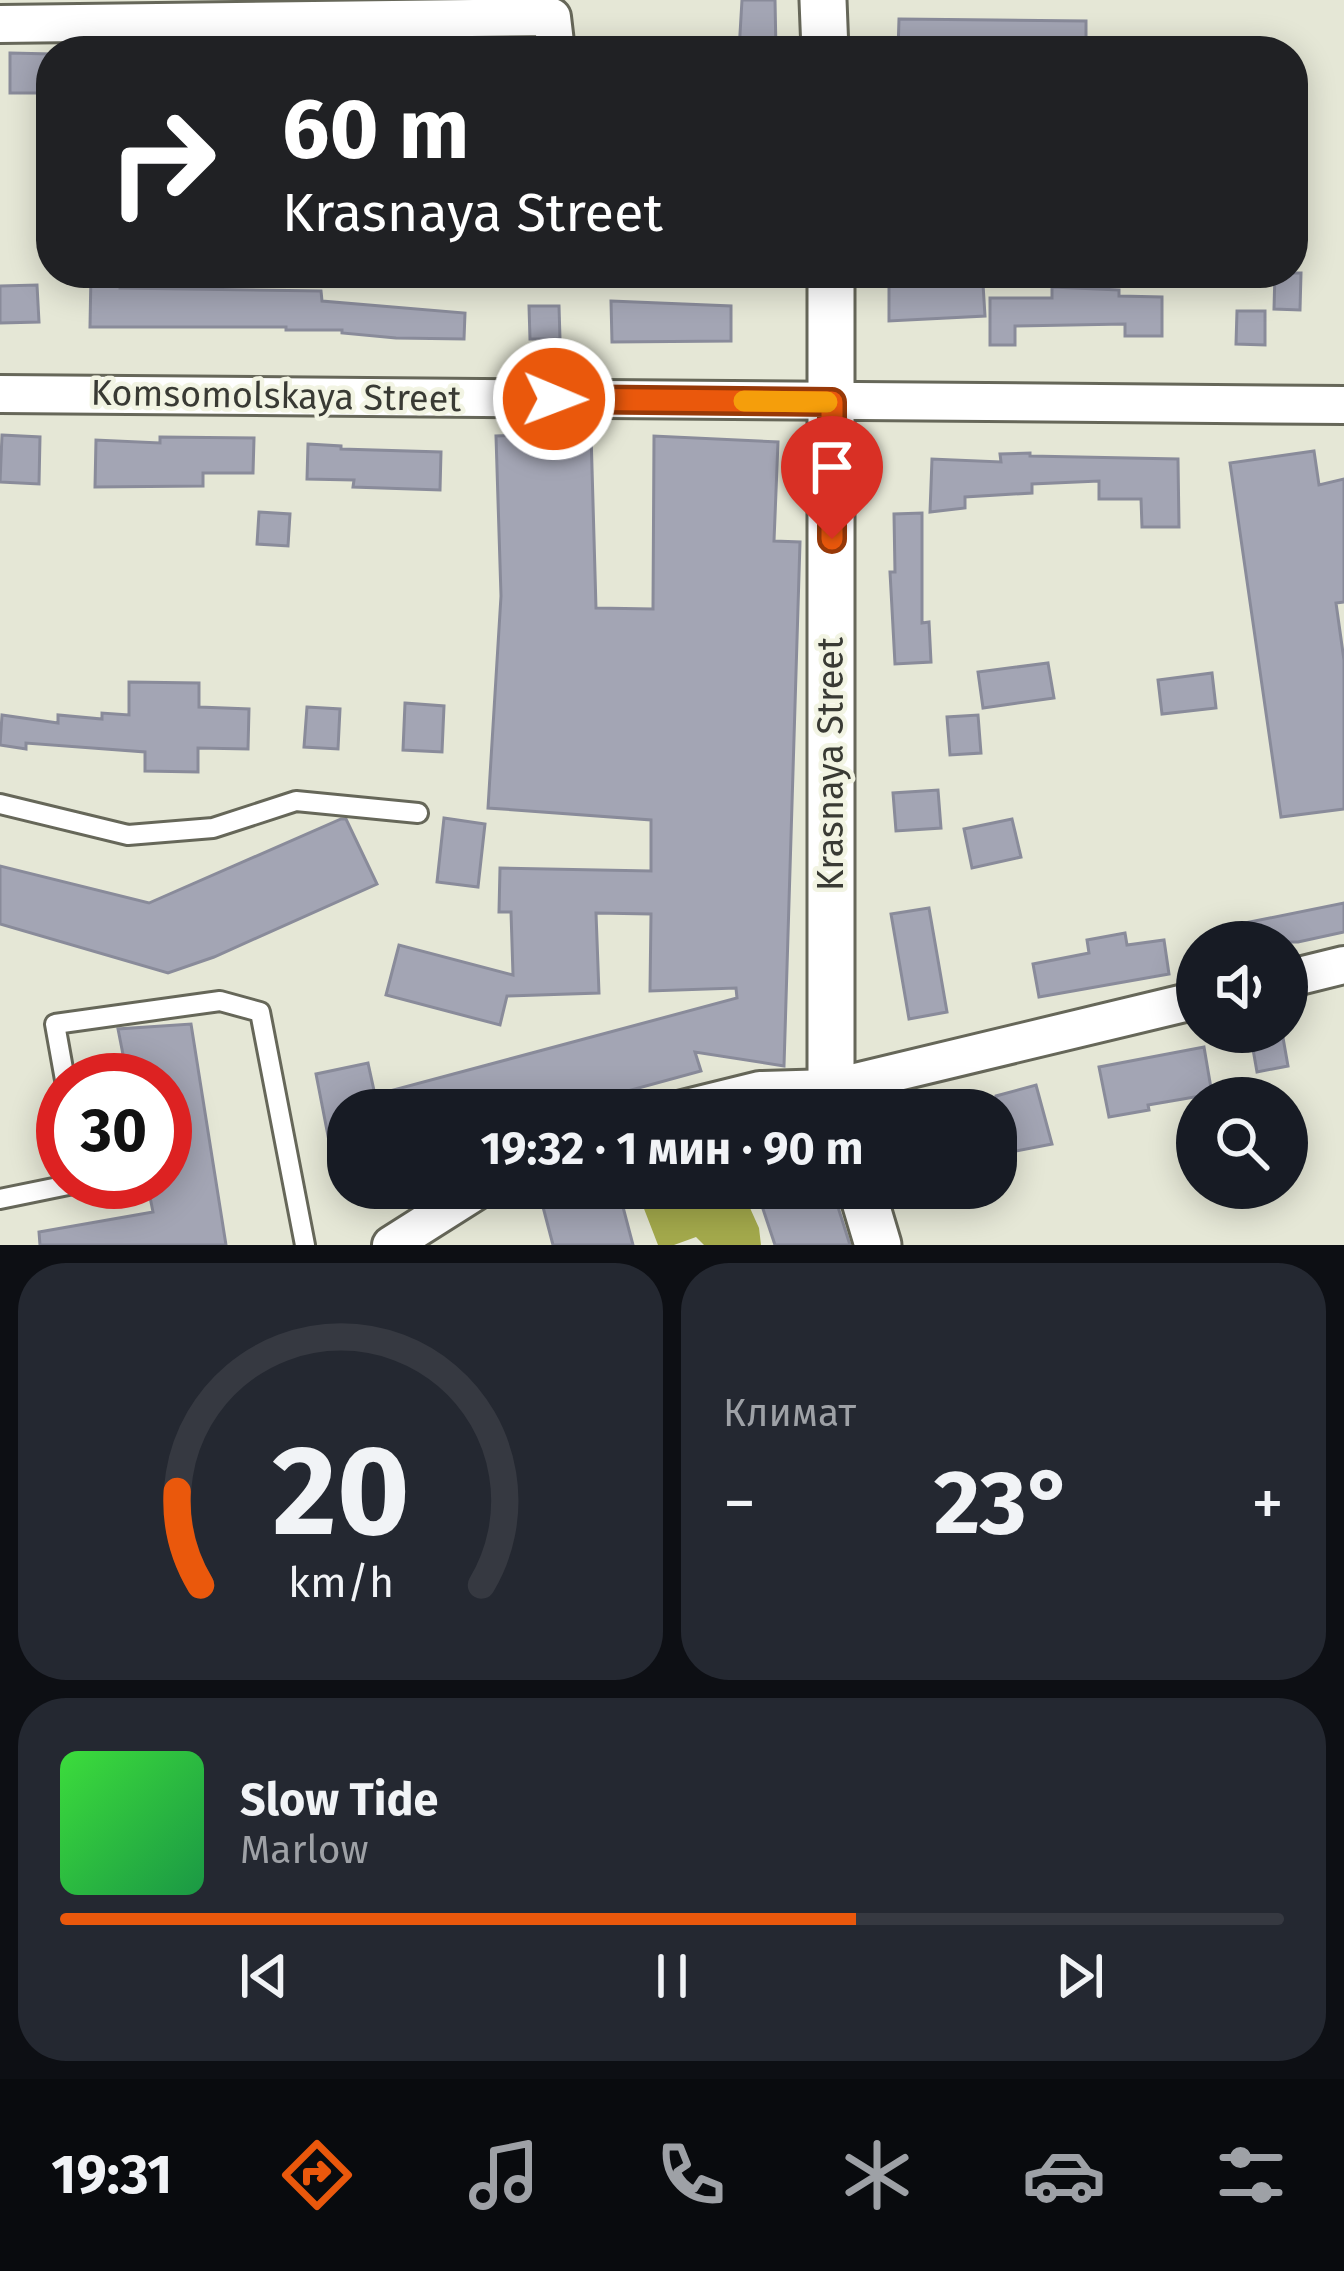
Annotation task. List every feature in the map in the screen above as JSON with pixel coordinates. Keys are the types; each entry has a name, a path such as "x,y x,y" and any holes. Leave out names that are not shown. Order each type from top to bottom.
{"street":[{"path":"823,0 824,36"},
{"path":"0,24 552,17 554,36"},
{"name":"Krasnaya Street","path":"831,288 834,1089"},
{"name":"Komsomolskaya Street","path":"0,394 1344,405"},
{"path":"1308,974 1344,965"},
{"path":"871,1089 1176,1006"},
{"path":"391,1245 448,1209"},
{"path":"867,1209 878,1245"}],"lane":[{"path":"0,804 128,835 213,828 296,801 418,813"},
{"path":"60,1053 55,1024 220,1001 260,1012 305,1245"},
{"path":"0,1199 36,1192"}],"green space":[{"path":"644,1209 750,1209 761,1245 704,1245 696,1237 658,1245"}],"building":[{"path":"742,0 775,0 776,36 740,36"},
{"path":"899,19 1086,21 1086,36 898,36"},
{"path":"10,53 36,54 36,93 10,93"},
{"path":"36,285 39,322 0,323 0,286"},
{"path":"91,288 321,291 322,301 465,313 464,339 286,327 90,327"},
{"path":"889,288 983,288 985,316 889,321"},
{"path":"1052,288 1162,297 1162,336 1125,336 1125,324 1015,326 1015,345 990,345 990,298 1052,298"},
{"path":"1275,288 1301,288 1300,310 1274,309"},
{"path":"611,301 731,306 731,341 612,342"},
{"path":"529,306 559,306 560,339 530,339"},
{"path":"1237,311 1265,311 1265,345 1236,344"},
{"path":"591,433 596,608 653,609 654,436 778,442 774,541 800,542 784,1066 695,1052 701,1071 635,1089 397,1089 737,998 736,988 650,991 651,914 596,913 599,993 507,996 500,1025 386,995 399,945 513,975 511,912 499,912 500,868 651,871 651,820 488,808 501,596 496,436"},
{"path":"2,435 40,437 39,484 0,482"},
{"path":"160,437 254,438 253,473 203,473 203,486 95,487 96,440 160,443"},
{"path":"308,444 441,452 440,490 353,487 354,480 307,479"},
{"path":"1314,451 1319,485 1344,479 1344,602 1336,603 1344,660 1344,809 1281,817 1230,463"},
{"path":"1000,454 1178,459 1179,527 1142,527 1141,499 1099,499 1099,481 1032,484 1032,493 965,497 965,508 930,512 932,459 1001,462"},
{"path":"259,512 290,514 288,546 257,544"},
{"path":"922,513 922,623 929,622 931,662 895,664 890,572 895,572 894,514"},
{"path":"1048,663 1054,698 983,708 978,672"},
{"path":"1212,673 1216,708 1162,714 1158,680"},
{"path":"129,682 199,683 199,707 249,709 248,749 198,748 198,772 145,771 145,752 0,745 2,715 58,723 58,715 102,719 102,713 129,715"},
{"path":"405,703 444,706 442,752 403,750"},
{"path":"307,707 340,709 338,749 304,747"},
{"path":"978,715 981,753 950,755 947,717"},
{"path":"938,790 941,828 896,831 893,793"},
{"path":"444,818 485,824 478,887 437,882"},
{"path":"346,819 377,884 168,973 0,924 0,866 149,903"},
{"path":"1012,819 1021,857 972,868 964,829"},
{"path":"1344,903 1344,932 1308,940 1308,921 1255,921"},
{"path":"929,908 947,1012 909,1019 891,914"},
{"path":"1125,933 1127,945 1164,940 1169,974 1039,997 1033,964 1089,953 1087,940"},
{"path":"191,1024 226,1245 40,1245 39,1232 152,1209 192,1209 192,1053 123,1053 118,1029"},
{"path":"1176,1052 1205,1053 1209,1077 1176,1077 1176,1100 1109,1117 1099,1067"},
{"path":"1254,1053 1286,1053 1288,1066 1257,1072"},
{"path":"368,1063 374,1089 327,1089 327,1131 316,1074"},
{"path":"1036,1085 1052,1144 1017,1151 1017,1090"},
{"path":"544,1209 624,1209 633,1245 553,1245"},
{"path":"763,1209 839,1209 850,1245 775,1245"}],"slow traffic":[{"path":"744,401 827,402"}],"route":[{"path":"554,399 832,402 832,539"}]}
